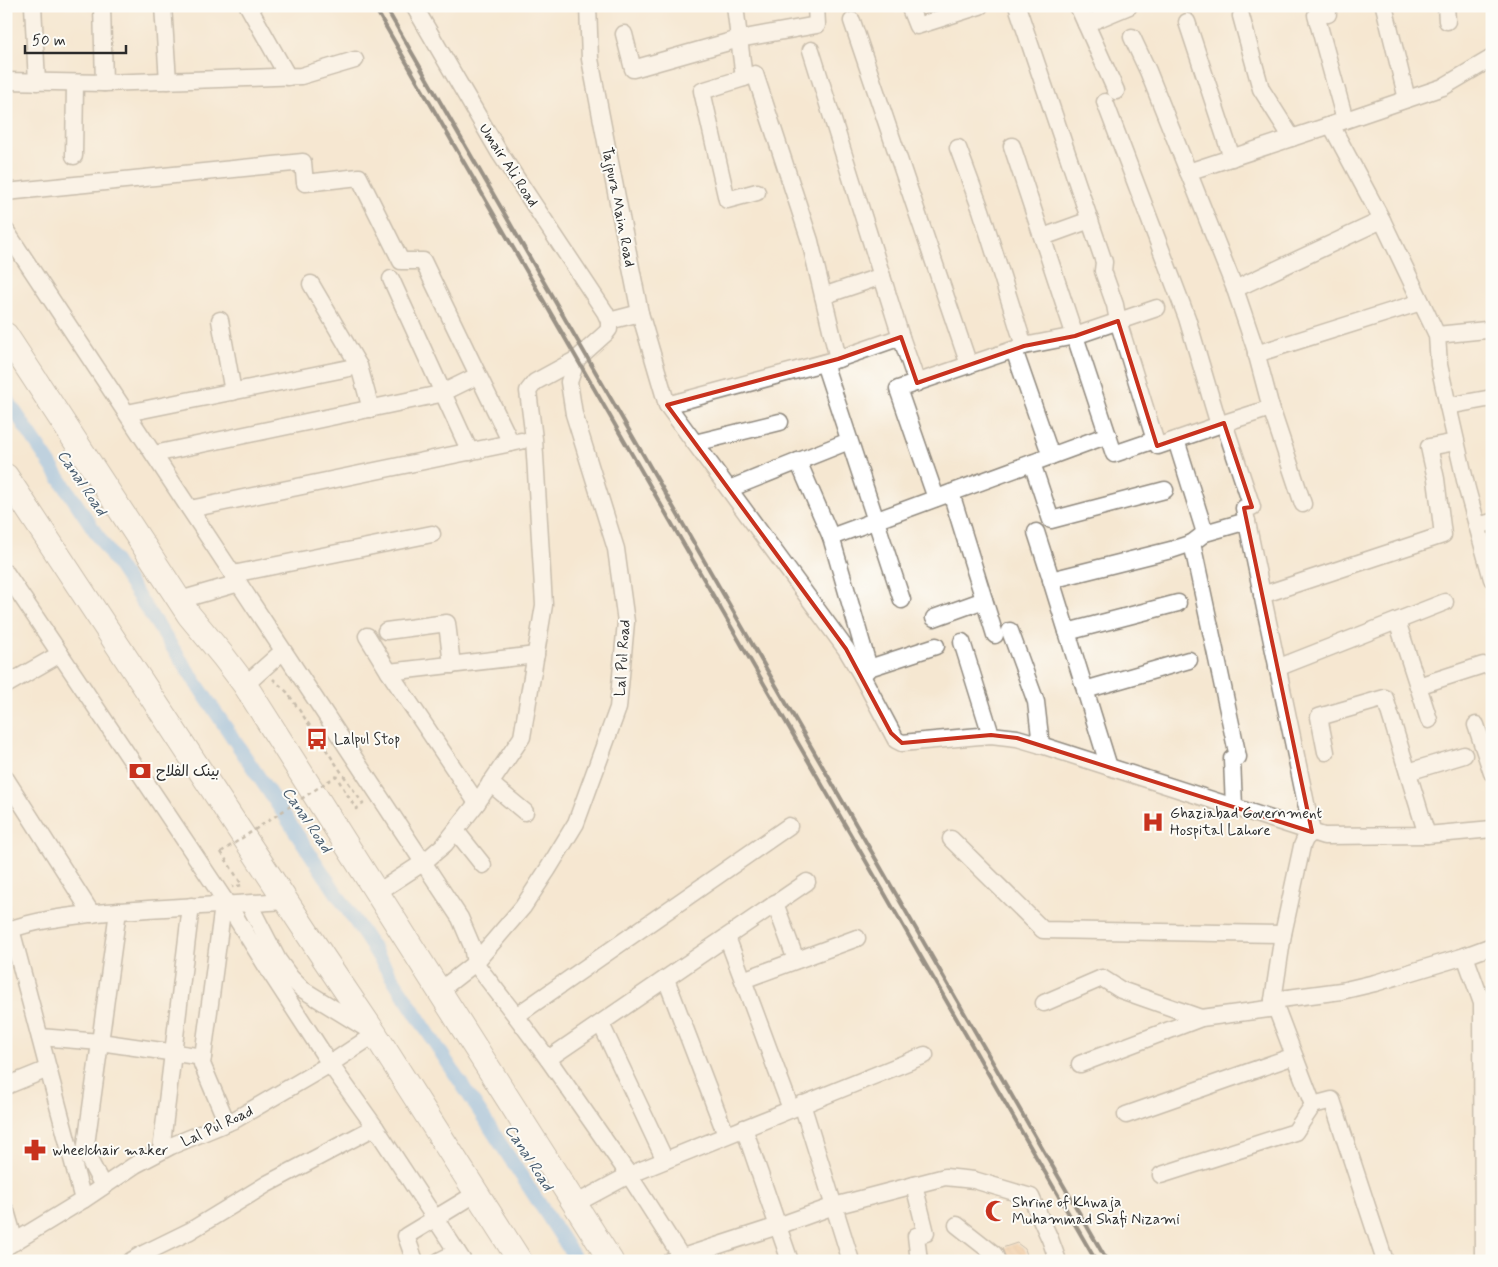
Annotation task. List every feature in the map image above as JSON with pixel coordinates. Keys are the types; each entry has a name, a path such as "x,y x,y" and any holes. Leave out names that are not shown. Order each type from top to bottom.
{"highway":[{"path":"6,335 197,626 245,685 611,1261"},
{"path":"6,476 375,1034 520,1261"}],"street":[{"path":"33,6 37,82"},
{"path":"102,6 104,83"},
{"path":"164,6 168,81"},
{"path":"248,6 288,76"},
{"path":"735,6 744,78"},
{"path":"624,34 633,68 739,39 817,25 816,6"},
{"path":"909,6 917,26 980,6"},
{"path":"1017,6 1104,262 1102,271 1115,305 1118,321 1158,446 1271,408"},
{"path":"1078,6 1086,24 1252,507 1244,508 1312,832"},
{"path":"1086,24 1129,6"},
{"path":"1384,6 1407,99"},
{"name":"Umair Ali Road","path":"418,7 499,152 600,304 609,321"},
{"name":"Tajpura Main Road","path":"591,7 590,59 640,313 667,404 846,649 866,672"},
{"path":"1324,12 1338,122 1437,335 1439,365 1456,442 1484,524 1492,580"},
{"path":"1241,16 1261,89 1292,138"},
{"path":"852,21 969,365"},
{"path":"1187,22 1232,158"},
{"path":"1132,37 1148,71 1235,289 1271,408 1303,504"},
{"path":"811,50 916,383"},
{"path":"1188,172 1443,87 1492,58"},
{"path":"6,82 104,83 301,76 355,60"},
{"path":"757,192 727,200 702,90 754,74 810,241 823,296 831,361 849,441 902,600"},
{"path":"74,156 75,83"},
{"path":"1012,146 1114,454 1155,440"},
{"path":"958,148 981,210 1051,456"},
{"path":"6,192 303,162 306,183 358,177 401,261 422,261 511,444"},
{"path":"1042,237 1090,220"},
{"path":"1235,289 1382,220"},
{"path":"6,231 460,918 472,946 475,963 548,1059 629,1175 679,1260 834,1206 945,1177 974,1180 1031,1197 1058,1261"},
{"path":"823,296 882,276"},
{"path":"391,279 470,452"},
{"path":"311,284 360,366 371,409"},
{"path":"1256,354 1421,302"},
{"path":"1041,744 1036,702 1003,633 984,600 944,496 898,389 1019,348 1075,336 1157,308"},
{"path":"609,321 640,313"},
{"path":"220,320 233,392"},
{"name":"Lal Pul Road","path":"439,991 475,963 523,907 548,870 576,823 618,708 626,622 616,549 574,414 569,382 577,359 606,333 609,329 609,321"},
{"path":"1437,335 1492,331"},
{"path":"667,404 831,361 901,337"},
{"path":"378,892 424,862 445,844 477,803 522,737 544,605 534,439 528,391 535,382 577,359"},
{"path":"127,414 360,366"},
{"path":"154,454 443,393 478,376"},
{"path":"1448,406 1492,398"},
{"path":"695,443 780,422"},
{"path":"831,537 1108,435"},
{"path":"190,509 534,439"},
{"path":"1176,440 1198,538 1238,758 1232,759 1234,806"},
{"path":"729,489 849,441"},
{"path":"1262,595 1443,535 1436,479 1429,447 1456,442"},
{"path":"798,461 831,537 866,672 891,733 896,740 902,743 991,736 1017,738 1041,744 1324,836 1427,836 1492,829"},
{"path":"1032,463 1051,520 1165,490"},
{"path":"1052,582 1051,580 1172,550 1198,538 1247,521"},
{"path":"1036,532 1109,767"},
{"path":"180,600 236,578 432,534"},
{"path":"8,580 60,654 330,1064 375,1127 460,1256 439,1261"},
{"path":"934,618 984,600"},
{"path":"1277,668 1445,602"},
{"path":"1067,632 1178,603"},
{"path":"1397,621 1429,720"},
{"path":"386,631 447,623 452,664"},
{"path":"367,636 477,803"},
{"path":"962,642 991,736"},
{"path":"866,672 936,646"},
{"path":"245,685 283,651"},
{"path":"6,685 60,654"},
{"path":"389,672 536,655"},
{"path":"1085,690 1189,660"},
{"path":"1418,686 1483,665"},
{"path":"1326,752 1319,717 1385,698 1427,836"},
{"path":"1476,725 1492,773"},
{"path":"1408,772 1464,755"},
{"path":"6,779 92,914"},
{"path":"490,783 525,812"},
{"path":"516,1016 789,826"},
{"path":"456,830 484,865"},
{"path":"1312,832 1305,839 1302,846 1283,934 1274,1004 1313,1105"},
{"path":"951,839 1043,930 1283,934"},
{"path":"548,1059 807,882"},
{"path":"83,1200 40,1036 8,930 54,918 118,911 286,901"},
{"path":"775,903 796,960"},
{"path":"249,904 278,960 291,978 308,993 375,1034"},
{"path":"225,905 202,1064 227,1124"},
{"path":"161,1151 191,906"},
{"path":"103,1186 85,1152 118,911"},
{"path":"727,937 743,980 797,1107 834,1206 851,1261"},
{"path":"743,980 857,938"},
{"path":"1080,1064 1201,1018 1375,983 1492,946"},
{"path":"1465,956 1482,1004 1487,1011 1483,1261"},
{"path":"1044,1003 1102,978 1121,990 1201,1018"},
{"path":"666,979 726,1135"},
{"path":"601,1024 665,1160"},
{"name":"Lal Pul Road","path":"10,1244 83,1200 135,1165 161,1151 236,1120 330,1064 375,1034"},
{"path":"40,1036 100,1042 203,1057"},
{"path":"575,1204 629,1175 925,1055"},
{"path":"1126,1115 1294,1056"},
{"path":"6,1086 48,1069"},
{"path":"1160,1175 1295,1132 1313,1105 1332,1100 1385,1261"},
{"path":"131,1261 190,1232 266,1184 375,1127"},
{"path":"744,1128 790,1261"},
{"path":"914,1185 926,1233 916,1236 919,1261"},
{"path":"415,1261 406,1236 477,1194"},
{"path":"6,1211 10,1244"},
{"path":"957,1225 994,1254 997,1261"}],"path":[{"path":"221,852 336,776 356,809 363,804 287,692 264,669"}],"highlighted area":[{"path":"1118,321 1157,446 1224,423 1252,507 1244,508 1312,832 1017,738 991,735 902,743 891,733 846,649 667,405 838,359 901,337 917,383 1024,346 1075,336"}],"building":[{"path":"1017,1243 1025,1249 1029,1261 1007,1261 1002,1248"}],"waterway":[{"name":"Canal Road","path":"6,398 367,939 577,1261"}],"railway":[{"path":"374,6 1096,1261"},
{"path":"385,6 1107,1261"}],"place":[{"name":"Lalpul Stop","path":"317,739"},
{"name":"بینک الفلاح","path":"140,771"},
{"name":"Ghaziabad Government Hospital Lahore","path":"1153,822"},
{"name":"wheelchair maker","path":"35,1150"},
{"name":"Shrine of Khwaja Muhammad Shafi Nizami","path":"996,1211"}]}
